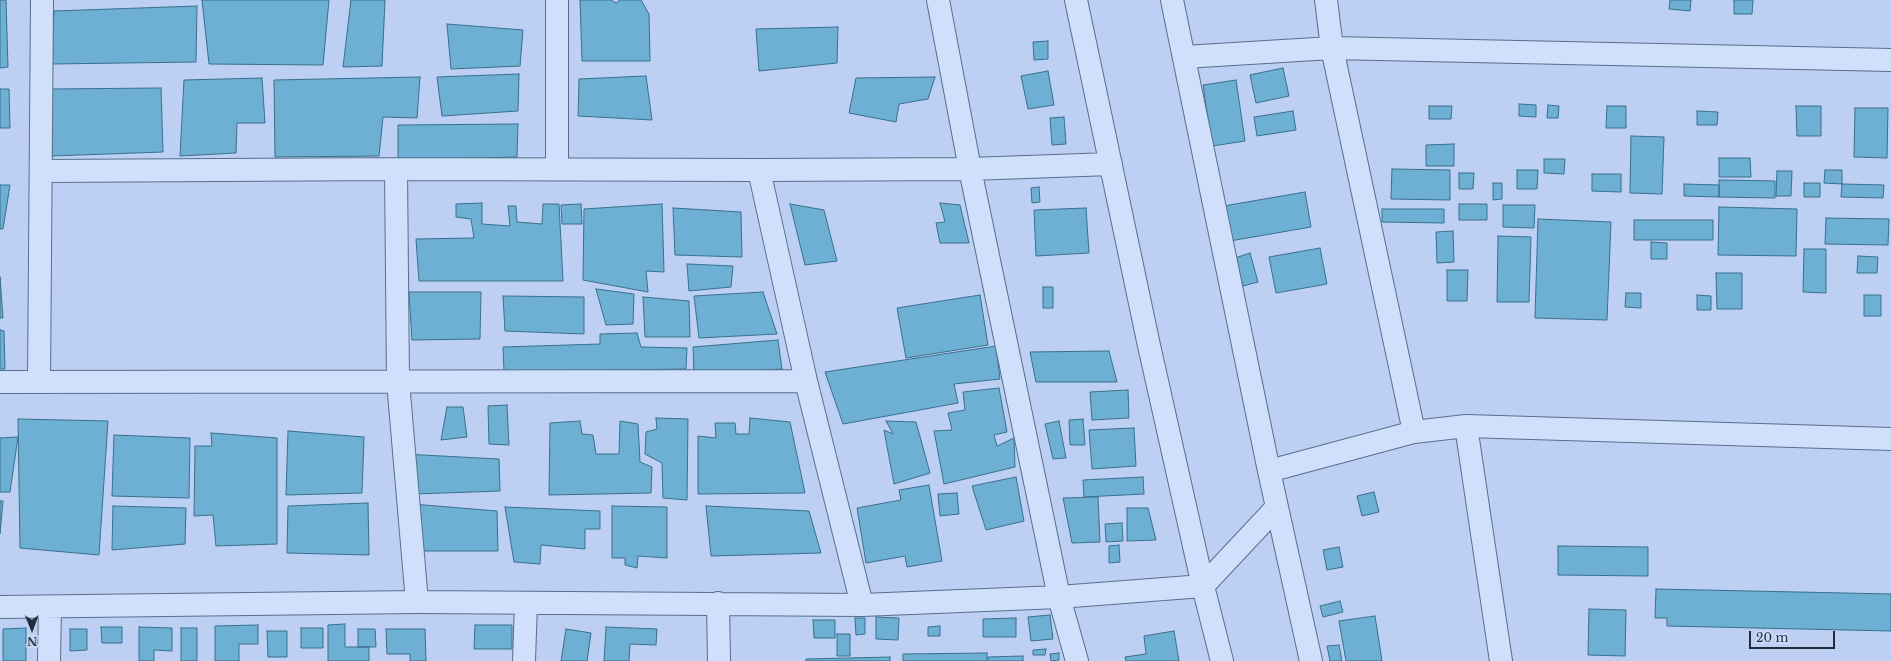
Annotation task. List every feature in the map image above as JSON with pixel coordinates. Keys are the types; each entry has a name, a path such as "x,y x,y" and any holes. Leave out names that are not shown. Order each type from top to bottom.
{"street":[{"path":"38,382 42,0"},
{"path":"557,0 557,169"},
{"path":"938,0 970,169 1059,597 1078,661"},
{"path":"1076,0 1148,341 1203,586 1222,661"},
{"path":"1172,0 1276,506 1311,661"},
{"path":"1326,0 1332,48 1414,432"},
{"path":"1184,57 1332,48 1891,60"},
{"path":"41,171 396,169 970,169 1111,164"},
{"path":"396,169 398,382 417,602"},
{"path":"759,170 806,381 862,604"},
{"path":"0,382 806,381"},
{"path":"1269,472 1414,432 1466,426 1891,440"},
{"path":"1466,426 1500,661"},
{"path":"0,608 417,602 862,604 1059,597 1203,586 1276,506"},
{"path":"524,661 526,603"},
{"path":"718,603 719,661"},
{"path":"49,661 50,607"}],"building":[{"path":"0,0 6,0 8,67 0,68"},
{"path":"202,0 329,0 323,65 209,64"},
{"path":"351,0 385,0 382,66 343,67"},
{"path":"580,0 611,0 616,3 620,0 641,0 649,14 650,61 582,61"},
{"path":"1670,0 1691,0 1690,11 1669,9"},
{"path":"1734,0 1753,0 1752,14 1734,14"},
{"path":"197,6 196,62 51,64 54,11"},
{"path":"447,24 523,30 520,66 451,69"},
{"path":"838,27 837,63 759,71 756,29"},
{"path":"1048,41 1048,59 1034,60 1033,42"},
{"path":"1283,68 1289,96 1256,103 1250,75"},
{"path":"1048,71 1054,105 1028,109 1021,76"},
{"path":"519,74 518,111 442,116 437,77"},
{"path":"646,76 652,120 578,116 579,79"},
{"path":"420,77 417,118 383,117 379,156 275,157 274,80"},
{"path":"935,77 928,99 899,104 896,122 849,113 856,78"},
{"path":"262,78 265,123 237,123 236,153 180,156 184,80"},
{"path":"1236,80 1245,141 1212,146 1203,85"},
{"path":"161,88 163,152 52,156 51,89"},
{"path":"0,89 9,89 10,128 0,128"},
{"path":"1519,104 1536,105 1536,117 1519,116"},
{"path":"1548,105 1559,106 1558,118 1547,118"},
{"path":"1429,106 1452,106 1451,119 1429,119"},
{"path":"1607,106 1626,106 1626,128 1606,128"},
{"path":"1796,106 1821,106 1821,136 1797,136"},
{"path":"1855,108 1888,108 1887,158 1854,157"},
{"path":"1293,111 1296,130 1257,136 1254,117"},
{"path":"1697,111 1718,112 1717,125 1697,125"},
{"path":"1064,117 1066,144 1052,145 1050,118"},
{"path":"518,124 517,157 398,160 398,125"},
{"path":"1631,136 1664,137 1662,194 1630,193"},
{"path":"1454,144 1454,166 1426,166 1426,145"},
{"path":"1719,158 1750,158 1751,177 1719,177"},
{"path":"1544,159 1565,159 1564,174 1544,173"},
{"path":"1392,169 1450,170 1450,200 1391,199"},
{"path":"1517,170 1538,170 1537,189 1517,189"},
{"path":"1825,170 1842,170 1842,184 1824,183"},
{"path":"1777,171 1792,171 1791,196 1776,196"},
{"path":"1459,173 1474,173 1473,189 1459,189"},
{"path":"1592,174 1621,174 1621,192 1592,191"},
{"path":"1719,180 1775,181 1775,198 1719,197"},
{"path":"1493,183 1502,183 1502,199 1493,200"},
{"path":"1804,183 1820,183 1820,197 1804,197"},
{"path":"1684,184 1719,185 1719,197 1684,196"},
{"path":"1842,184 1884,185 1883,198 1841,197"},
{"path":"0,185 10,185 3,229 0,229"},
{"path":"1039,187 1040,202 1032,203 1031,188"},
{"path":"1305,192 1311,227 1224,242 1218,207"},
{"path":"482,203 482,224 510,226 508,206 516,206 517,222 542,224 543,204 559,204 563,281 419,281 416,239 474,238 471,219 456,217 456,204"},
{"path":"940,203 960,205 969,243 940,243 936,223 945,222"},
{"path":"581,204 582,224 562,224 561,205"},
{"path":"662,204 664,272 646,271 648,292 583,280 584,209"},
{"path":"790,204 824,210 837,261 805,265"},
{"path":"1459,204 1487,204 1487,220 1459,220"},
{"path":"1503,205 1535,205 1534,228 1503,227"},
{"path":"1719,207 1797,209 1796,256 1718,255"},
{"path":"673,208 741,212 742,257 675,255"},
{"path":"1086,208 1089,253 1036,256 1034,210"},
{"path":"1382,209 1444,209 1444,223 1382,222"},
{"path":"1826,218 1889,219 1888,245 1825,244"},
{"path":"1538,219 1611,222 1607,320 1535,318"},
{"path":"1634,220 1713,220 1713,240 1634,240"},
{"path":"1453,231 1454,262 1437,263 1436,232"},
{"path":"1498,236 1531,237 1529,302 1497,302"},
{"path":"1651,242 1667,243 1667,259 1651,259"},
{"path":"1320,248 1327,284 1276,293 1269,257"},
{"path":"1804,249 1826,249 1826,293 1803,292"},
{"path":"1250,253 1258,282 1243,286 1235,258"},
{"path":"1858,256 1878,257 1877,273 1857,273"},
{"path":"687,264 733,266 731,287 689,291"},
{"path":"1447,270 1468,270 1467,301 1447,301"},
{"path":"1716,273 1742,273 1742,309 1717,309"},
{"path":"0,277 3,318 0,318"},
{"path":"1043,287 1053,287 1053,308 1043,308"},
{"path":"596,289 634,294 633,324 606,325"},
{"path":"409,292 481,292 480,339 412,340"},
{"path":"763,292 777,334 699,338 694,296"},
{"path":"1626,293 1641,293 1641,308 1625,307"},
{"path":"980,295 988,345 906,358 897,308"},
{"path":"1697,295 1711,296 1711,310 1697,310"},
{"path":"1864,295 1881,295 1881,316 1864,316"},
{"path":"503,296 584,297 584,334 505,331"},
{"path":"643,297 689,301 690,337 645,337"},
{"path":"0,330 4,331 5,369 0,369"},
{"path":"637,333 641,347 687,348 686,369 504,372 503,347 600,344 600,334"},
{"path":"778,340 782,369 694,374 693,347"},
{"path":"996,346 1000,379 954,384 958,403 843,424 825,372"},
{"path":"1109,351 1117,382 1036,382 1030,352"},
{"path":"999,388 1007,432 994,435 997,446 1014,438 1015,467 944,484 934,431 952,430 948,413 965,410 963,392"},
{"path":"1128,390 1129,418 1092,420 1090,392"},
{"path":"507,405 509,445 489,444 488,406"},
{"path":"447,407 463,407 467,437 441,440"},
{"path":"656,418 688,419 687,500 663,498 662,463 645,454 646,432 657,429"},
{"path":"750,418 790,422 805,493 698,494 698,436 716,438 715,423 735,423 736,434 749,434"},
{"path":"18,419 108,421 99,555 20,548"},
{"path":"1083,419 1085,445 1070,445 1069,420"},
{"path":"580,421 582,434 593,435 596,454 619,454 620,421 638,424 640,462 652,467 651,493 549,495 550,423"},
{"path":"886,421 916,422 930,473 894,484 884,430 893,434"},
{"path":"1059,421 1066,458 1053,459 1045,424"},
{"path":"1134,428 1136,466 1092,469 1089,430"},
{"path":"288,431 364,437 362,493 286,495"},
{"path":"211,433 277,438 277,544 216,546 213,515 194,516 195,446 212,446"},
{"path":"114,435 190,438 189,498 112,496"},
{"path":"18,437 10,492 0,492 0,438"},
{"path":"403,454 499,459 500,491 414,494"},
{"path":"1016,477 1024,521 986,530 972,486"},
{"path":"1143,477 1144,494 1084,497 1083,480"},
{"path":"929,485 942,561 907,567 905,556 866,563 857,508 901,500 899,490"},
{"path":"1374,492 1379,512 1362,516 1357,496"},
{"path":"957,493 959,514 940,516 938,494"},
{"path":"1098,497 1100,542 1072,543 1063,498"},
{"path":"0,501 3,501 0,534"},
{"path":"368,503 369,555 287,553 288,506"},
{"path":"412,504 497,511 498,551 413,551"},
{"path":"113,506 186,508 185,544 112,550"},
{"path":"612,506 667,507 667,558 638,556 637,568 625,565 625,558 612,558"},
{"path":"706,506 809,511 821,553 711,556"},
{"path":"505,507 600,511 600,529 585,529 585,549 541,545 540,564 514,562"},
{"path":"1127,508 1148,508 1156,540 1127,541"},
{"path":"1122,523 1123,541 1106,542 1105,524"},
{"path":"1119,545 1120,562 1109,563 1109,546"},
{"path":"1558,546 1648,547 1648,576 1558,575"},
{"path":"1339,547 1343,567 1327,570 1323,550"},
{"path":"1656,589 1891,594 1891,631 1667,626 1667,618 1655,618"},
{"path":"1340,601 1343,612 1323,617 1320,606"},
{"path":"1589,609 1626,610 1625,656 1588,655"},
{"path":"1050,615 1053,639 1031,641 1028,617"},
{"path":"1375,616 1382,661 1346,661 1339,621"},
{"path":"876,617 899,618 898,640 876,639"},
{"path":"855,618 865,618 865,634 856,635"},
{"path":"1016,618 1016,637 983,637 983,619"},
{"path":"813,620 835,620 835,638 814,638"},
{"path":"345,624 345,647 369,647 369,661 328,661 328,625"},
{"path":"258,625 258,644 239,644 239,661 215,661 215,626"},
{"path":"475,625 512,625 512,649 474,649"},
{"path":"940,626 940,636 928,636 928,627"},
{"path":"101,627 122,627 122,643 102,643"},
{"path":"139,627 172,628 172,651 154,650 154,661 139,661"},
{"path":"606,627 657,629 656,645 630,644 629,661 604,661"},
{"path":"26,628 26,661 3,661 3,629"},
{"path":"181,628 197,628 197,661 181,661"},
{"path":"301,628 323,628 323,648 301,648"},
{"path":"70,629 87,629 87,650 70,651"},
{"path":"358,629 375,629 376,647 358,647"},
{"path":"386,629 425,629 426,661 410,661 410,654 387,654"},
{"path":"566,629 591,633 587,661 561,661"},
{"path":"267,631 287,631 287,657 268,657"},
{"path":"1174,631 1179,661 1126,661 1125,657 1146,654 1144,636"},
{"path":"837,634 850,634 850,656 837,656"},
{"path":"1339,645 1342,661 1330,661 1327,646"},
{"path":"1046,649 1045,655 1033,655 1033,650"},
{"path":"987,653 987,661 903,661 903,654"},
{"path":"1059,653 1059,660 1051,661 1050,654"},
{"path":"1023,656 1023,661 988,661 988,657"},
{"path":"890,657 890,661 806,661 806,659"}]}
